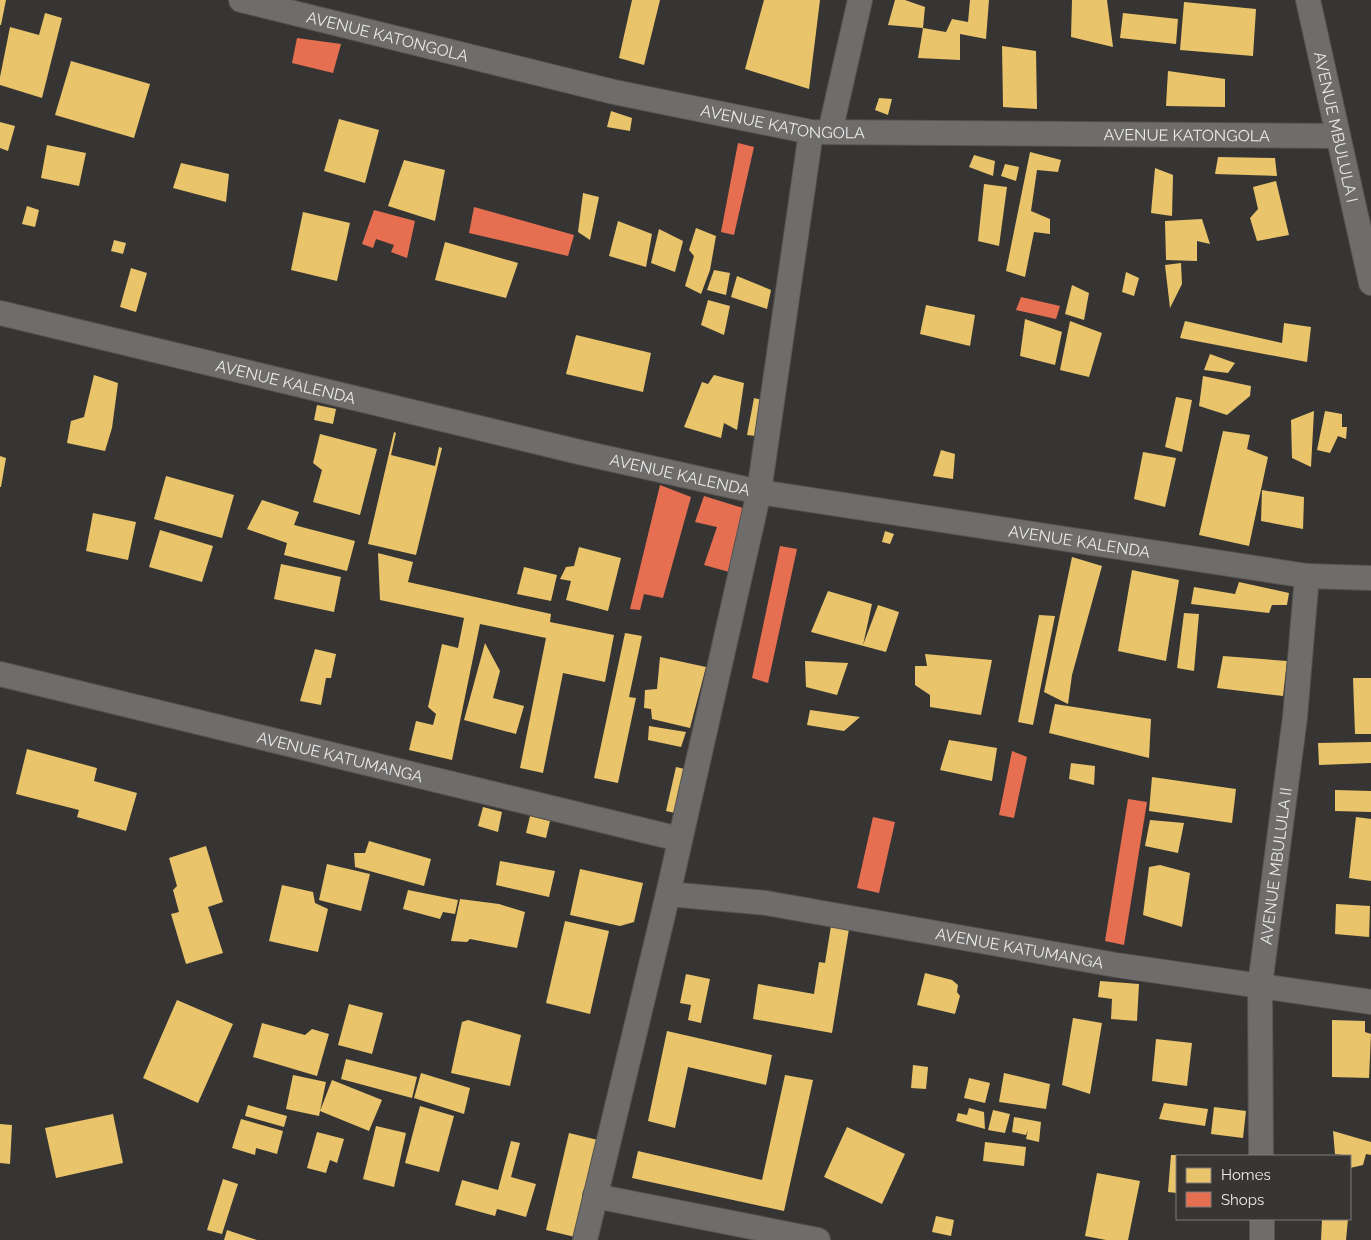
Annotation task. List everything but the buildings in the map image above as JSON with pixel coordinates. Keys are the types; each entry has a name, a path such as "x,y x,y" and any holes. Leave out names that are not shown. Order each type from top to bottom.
{"street":[{"name":"AVENUE KATONGOLA","path":"241,0 614,92 820,132 1338,136"},
{"path":"584,1240 668,894 759,492 820,132 860,0"},
{"name":"AVENUE MBULULA I","path":"1308,0 1371,283"},
{"name":"AVENUE KALENDA","path":"0,312 579,452 759,492 1307,576 1371,578"},
{"name":"AVENUE MBULULA II","path":"1261,1155 1260,985 1293,736 1307,576"},
{"name":"AVENUE KATUMANGA","path":"0,674 679,839"},
{"name":"AVENUE KATUMANGA","path":"668,894 766,903 842,915 1031,951 1371,1002"},
{"path":"595,1196 818,1240"},
{"path":"1262,1220 1262,1240"}]}
